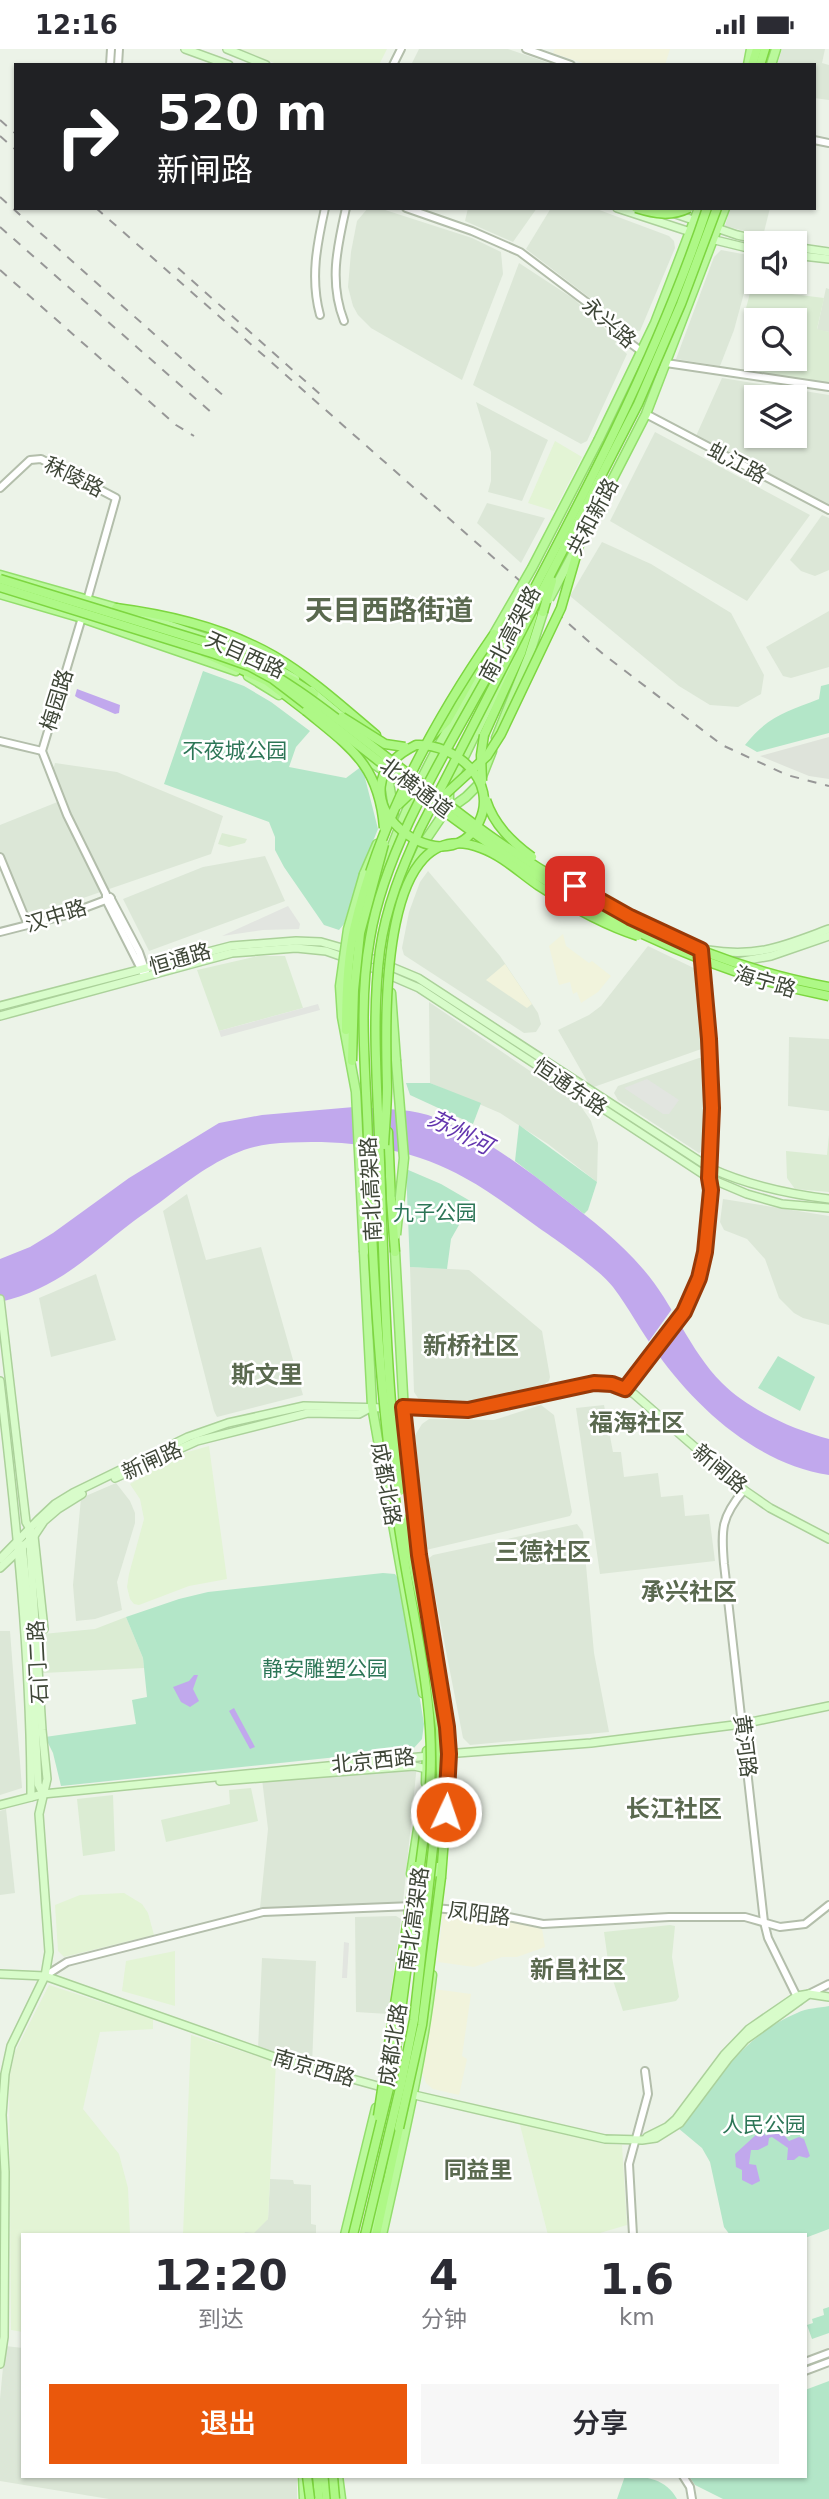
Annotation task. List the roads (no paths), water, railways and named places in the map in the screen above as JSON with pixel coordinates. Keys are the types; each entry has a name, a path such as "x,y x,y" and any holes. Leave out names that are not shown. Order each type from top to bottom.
{"highway":[{"path":"749,60 757,49"},
{"path":"643,210 662,215 684,210"},
{"name":"南北高架路","path":"554,559 650,354 706,210"},
{"name":"南北高架路","path":"352,2233 393,2072 429,1797 432,1730 383,1411 363,1017 370,935 391,863 440,763 554,559 659,358 716,210"},
{"path":"427,817 448,791 487,756 501,734 561,608 580,542"},
{"path":"395,1252 385,1017 389,953 395,924 406,890 418,866 428,854 466,837 478,824 483,810 481,755 484,735 539,610 554,559"},
{"path":"480,664 554,559"},
{"name":"北横通道","path":"0,577 218,646 252,661 302,692 496,840 662,939 745,965 829,985"},
{"name":"北横通道","path":"0,590 21,593 249,666 273,679 519,864 589,906 742,974 829,997"},
{"path":"117,608 156,613 256,646 296,671 386,742 405,747"},
{"name":"南北高架路","path":"368,2233 407,2093 442,1751 429,1641 404,1521 391,1417 376,1051 380,949 393,895 427,817 539,610"},
{"path":"352,1061 354,990 360,933 384,845 382,783 395,758 435,734 447,721 494,634"},
{"path":"346,1030 346,989 354,930 381,840 444,711 494,634"},
{"path":"189,645 267,681 359,756 372,775 389,818 411,838 432,846 478,847 494,853 538,885 590,915 621,930 662,939"},
{"path":"252,661 294,681 385,744 434,747 460,760 478,778 494,820 520,848 662,939"},
{"path":"394,811 440,763"},
{"path":"356,1092 371,1201"},
{"path":"381,1201 387,1104"},
{"path":"351,2233 378,2115 389,2051 426,1794"},
{"path":"407,2093 423,2028 446,1812"},
{"path":"394,2012 405,1986"},
{"path":"417,1995 423,2028"},
{"path":"389,2051 393,2072"},
{"path":"376,2233 414,2063"},
{"path":"308,2478 312,2499"},
{"path":"317,2478 320,2499"},
{"path":"330,2478 331,2499"}],"main road":[{"path":"185,49 224,63"},
{"path":"227,49 261,63"},
{"path":"623,210 744,247"},
{"path":"665,210 744,235"},
{"name":"共和新路","path":"494,634 532,568 630,375 655,323 698,210"},
{"name":"共和新路","path":"395,1252 404,1157 390,970 395,923 410,874 427,838 451,803 466,797 479,785 501,721 529,656 539,610 580,542 646,414 724,210"},
{"path":"807,249 829,252"},
{"path":"807,256 829,259"},
{"name":"天目西路","path":"0,577 88,599 201,635 261,658 300,682 451,803"},
{"name":"天目西路","path":"0,590 246,675 280,695 388,776 414,790 444,813"},
{"name":"共和新路","path":"362,959 380,878 414,790 442,737 506,632 509,629 518,632 522,638 449,788 451,803"},
{"path":"388,776 394,811"},
{"name":"成都北路","path":"351,2233 380,2116 422,1803 426,1794 427,1756 425,1711 415,1643 372,1406 356,1092 340,1003 342,961 356,899 377,843 394,811 414,790"},
{"name":"海宁路","path":"451,803 510,848 630,917 701,950 829,985"},
{"name":"海宁路","path":"444,813 529,874 652,941 701,962 768,983 829,997"},
{"path":"701,950 755,953 788,945 829,929"},
{"path":"701,962 744,961 781,953 829,936"},
{"name":"恒通路","path":"0,1016 214,949 263,942 321,942 362,959"},
{"name":"恒通东路","path":"362,959 418,978 710,1168 727,1176 782,1192 829,1199"},
{"name":"恒通东路","path":"390,970 709,1178 747,1195 782,1204 829,1208"},
{"name":"恒通路","path":"0,1006 144,972"},
{"name":"成都北路","path":"368,2233 399,2110 407,2093 429,1930 446,1860 449,1754 419,1555 403,1407 395,1252"},
{"name":"石门二路","path":"0,1299 26,1522 31,1797"},
{"name":"石门二路","path":"0,1381 14,1506 25,1540 44,1629"},
{"name":"新闸路","path":"0,1568 55,1504 188,1437 228,1423 304,1405 468,1410 594,1383 612,1384 625,1389 744,1490 770,1508 829,1539"},
{"name":"石门二路","path":"25,1540 47,1779 39,1814 49,1951 45,1976"},
{"name":"新闸路","path":"0,1559 25,1540"},
{"name":"北京西路","path":"0,1805 43,1794 427,1756 591,1743 742,1724 829,1706"},
{"name":"石门二路","path":"31,1709 38,1784 43,1794"},
{"path":"199,1779 209,1782 414,1766 426,1769"},
{"path":"382,2233 407,2093 423,2028 437,1937 436,1909"},
{"path":"429,1930 437,1937"},
{"name":"南京西路","path":"0,1974 45,1976 280,2059 384,2087 605,2139 636,2140 671,2124 741,2036 767,2015 809,1994"},
{"path":"0,2364 4,2337 4,2083 11,2046 45,1976"},
{"path":"809,1994 829,1997"},
{"path":"799,1999 829,1997"},
{"path":"415,2038 423,2028"},
{"path":"351,2233 384,2087"},
{"path":"372,2134 380,2116"},
{"path":"304,2499 308,2478"},
{"path":"330,2478 341,2499"}],"street":[{"path":"526,49 565,63"},
{"path":"320,314 315,291 314,266 325,210"},
{"path":"344,321 337,297 335,268 346,210"},
{"name":"永兴路","path":"412,210 472,231 520,252 585,301 641,351 666,363 829,387"},
{"name":"虬江路","path":"646,414 829,510"},
{"name":"秣陵路","path":"0,488 30,460 41,459 116,498"},
{"name":"梅园路","path":"116,498 42,751 67,815 144,972"},
{"path":"0,741 42,751"},
{"path":"0,857 28,925"},
{"name":"汉中路","path":"0,932 107,897"},
{"path":"625,1389 680,1317 692,1296 705,1252 711,1190 710,1062 701,950"},
{"name":"黄河路","path":"744,1490 725,1516 722,1538 742,1724 764,1921 768,1938 799,1999"},
{"name":"凤阳路","path":"45,1976 67,1962 263,1912 410,1906 489,1913 543,1924 669,1917 744,1917 780,1927 804,1924 829,1905"},
{"name":"南京西路","path":"809,1994 829,1984"},
{"path":"633,2233 628,2169 648,2094 645,2071"},
{"path":"807,2361 829,2353"},
{"path":"807,2370 829,2362"},
{"path":"684,2478 690,2487 692,2499"}],"water":[{"path":"77,689 120,705 119,713 115,714 78,698 75,696"},
{"name":"苏州河","path":"354,1107 410,1111 447,1122 499,1151 574,1206 615,1240 654,1282 700,1356 722,1383 745,1402 772,1417 829,1439 829,1475 803,1469 754,1447 711,1414 673,1374 613,1287 578,1256 475,1183 443,1167 395,1151 320,1142 270,1144 243,1150 194,1177 51,1283 0,1302 0,1259 30,1247 53,1233 129,1178 219,1123 262,1115"},
{"path":"194,1675 198,1675 193,1689 199,1701 190,1707 181,1702 173,1687 189,1681"},
{"path":"234,1708 255,1747 250,1749 229,1711"},
{"path":"774,2129 781,2131 789,2141 799,2137 804,2139 810,2156 787,2160 788,2148 772,2137 769,2138 768,2145 751,2150 749,2164 756,2165 760,2181 752,2185 742,2180 742,2170 736,2167 735,2154 758,2133 763,2132 766,2136"}],"railway":[{"path":"0,120 14,132"},
{"path":"0,136 14,148"},
{"path":"0,197 14,209"},
{"path":"15,210 226,398"},
{"path":"98,210 603,654 722,745 787,775 829,786"},
{"path":"0,227 212,413"},
{"path":"178,268 322,396"},
{"path":"0,270 176,425 194,436"}],"district":[{"name":"天目西路街道","path":"389,610"},
{"name":"新桥社区","path":"471,1346"},
{"name":"斯文里","path":"267,1375"},
{"name":"福海社区","path":"637,1423"},
{"name":"三德社区","path":"543,1552"},
{"name":"承兴社区","path":"689,1592"},
{"name":"长江社区","path":"674,1809"},
{"name":"新昌社区","path":"578,1970"},
{"name":"同益里","path":"478,2170"}],"park label":[{"name":"不夜城公园","path":"235,751"},
{"name":"九子公园","path":"435,1213"},
{"name":"静安雕塑公园","path":"325,1669"},
{"name":"人民公园","path":"764,2125"}]}
